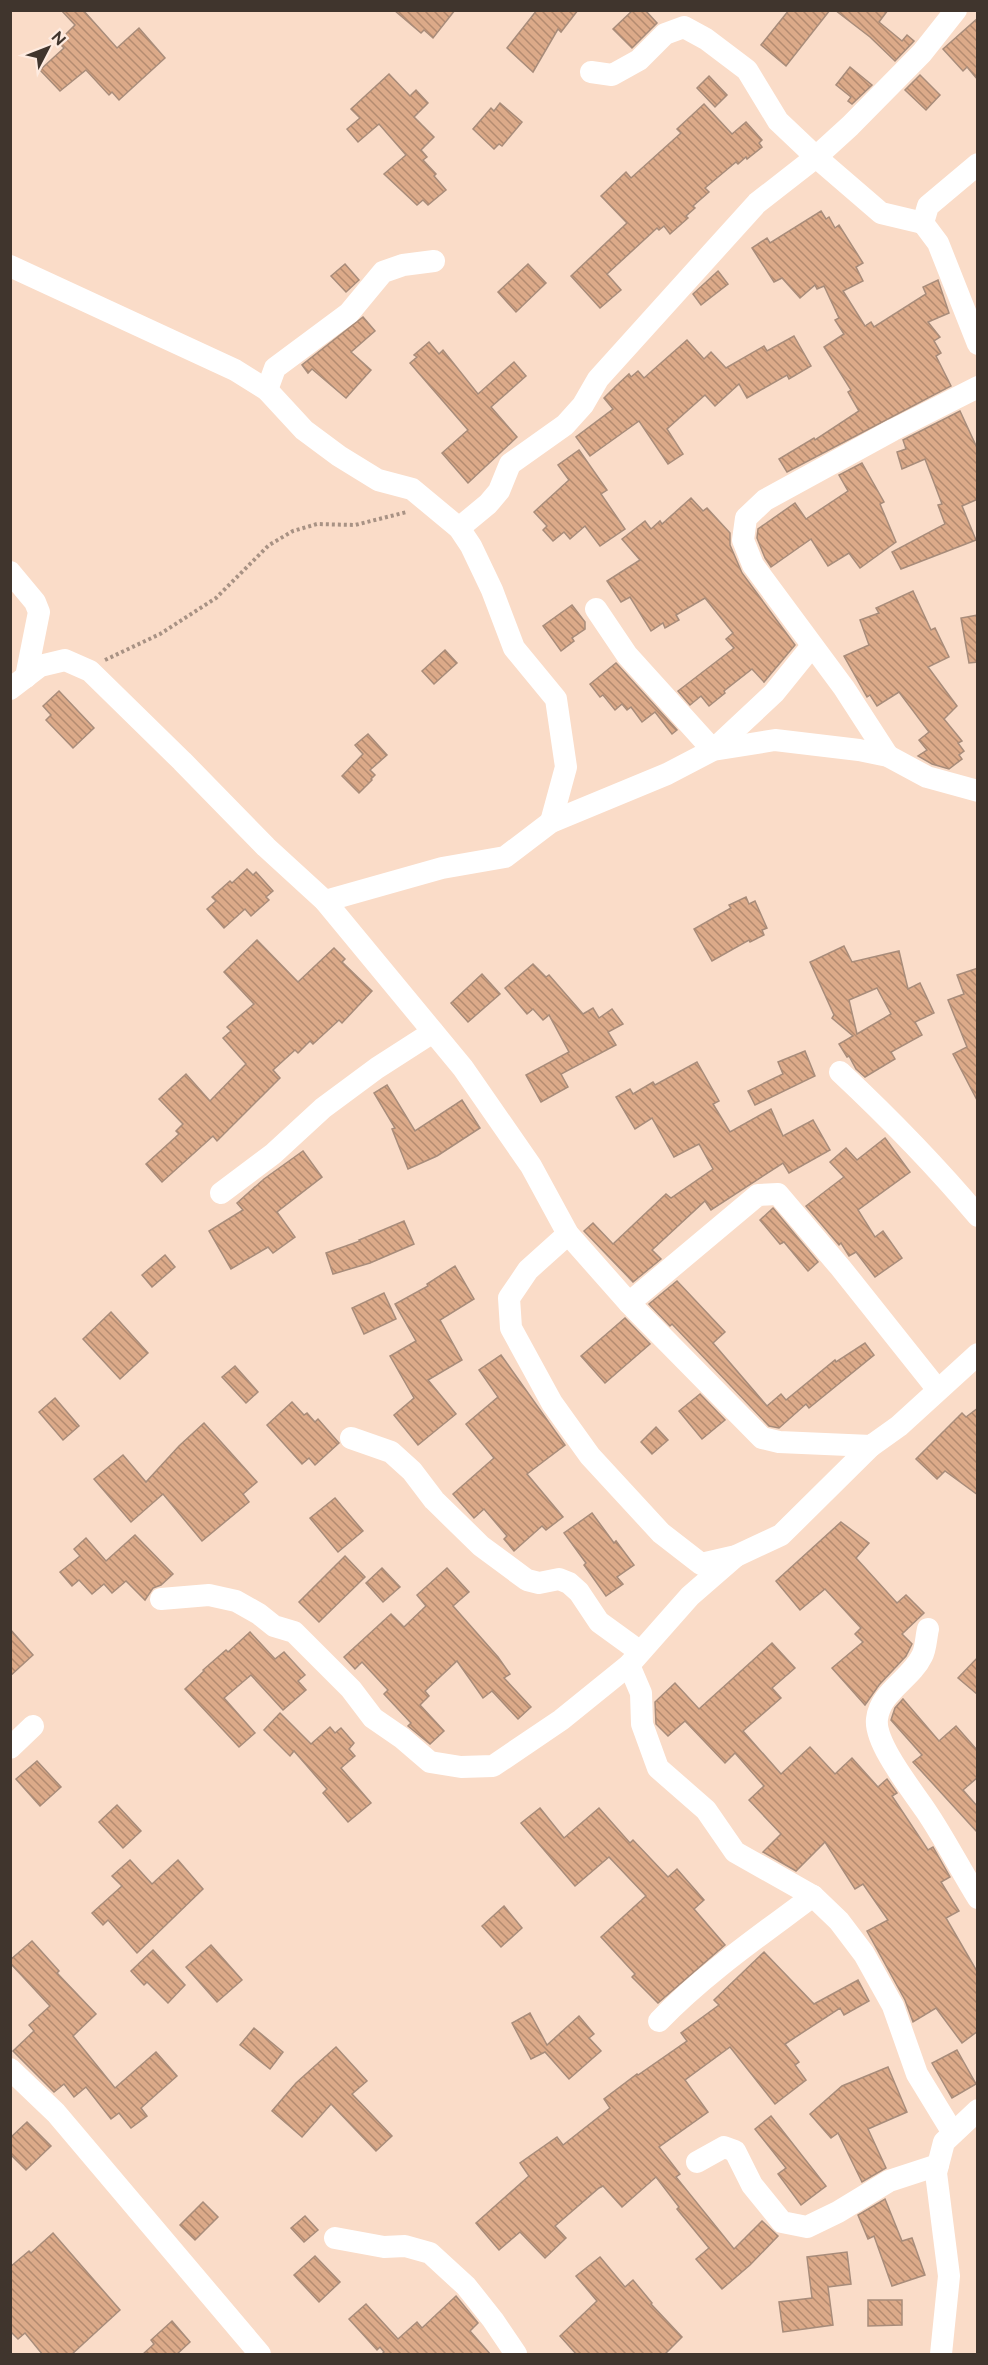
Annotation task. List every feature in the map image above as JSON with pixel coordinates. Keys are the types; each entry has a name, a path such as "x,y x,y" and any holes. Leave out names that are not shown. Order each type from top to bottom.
{"street":[{"path":"459,528 500,491 510,464 571,418 583,405 598,379 758,203 816,158 850,126 922,52 956,10"},
{"path":"591,72 612,75 639,60 664,34 684,27 706,39 747,70 778,121 816,158 881,213 922,223 938,243 978,344"},
{"path":"922,223 928,206 978,164"},
{"path":"267,390 274,368 349,313 383,272 403,265 434,261"},
{"path":"10,266 235,370 267,390 304,430 339,456 378,480 412,489 459,528 471,546 488,581 514,648 556,699 566,766 551,822"},
{"path":"888,756 844,688 753,565 742,540 746,518 765,500 893,429 978,387"},
{"path":"10,572 35,602 39,612 18,683"},
{"path":"596,609 627,656 713,750"},
{"path":"325,900 442,868 505,857 551,822 667,774 713,750 774,693 812,646"},
{"path":"18,683 40,666 65,660 90,671 266,847 325,900 463,1068 531,1166 568,1234 629,1303 762,1438 791,1442 871,1446"},
{"path":"713,750 775,740 859,750 888,756 927,777 978,791"},
{"path":"221,1193 273,1154 332,1101 377,1068 434,1032"},
{"path":"840,1072 903,1133 978,1216"},
{"path":"629,1303 758,1195 778,1194 840,1266 938,1390"},
{"path":"568,1234 528,1270 509,1298 511,1328 552,1403 590,1456 661,1533 701,1564 736,1556 781,1534 871,1446 899,1426 978,1354"},
{"path":"351,1438 391,1452 412,1472 434,1500 481,1546 527,1580 539,1583 559,1579 569,1583 579,1592 599,1622 634,1658 641,1693 642,1724 658,1768 706,1810 735,1852 813,1896 839,1921 864,1954 893,2006 916,2074 953,2133"},
{"path":"161,1599 209,1595 236,1600 274,1626 294,1632 351,1689 373,1718 402,1738 430,1762 461,1767 493,1766 561,1720 634,1658 690,1596 736,1556"},
{"path":"928,1629 923,1655 883,1701 877,1719 879,1738 978,1898"},
{"path":"10,1748 33,1726"},
{"path":"659,2021 758,1937 813,1896"},
{"path":"10,2070 56,2113 260,2355"},
{"path":"941,2355 949,2276 936,2173 944,2142 978,2110"},
{"path":"697,2162 724,2147 735,2151 752,2185 782,2222 807,2227 838,2212 889,2181 938,2165"},
{"path":"335,2238 384,2247 405,2246 430,2253 466,2286 493,2320 516,2355"}],"path":[{"path":"90,671 112,655 160,634 216,598 269,545 293,531 316,524 355,525 401,515 429,503"}],"building":[{"path":"61,10 83,10 117,48 139,28 165,58 119,100 112,92 109,95 86,70 60,91 40,70 64,48 58,42 75,25"},
{"path":"394,10 455,10 433,38 424,30 421,33"},
{"path":"537,10 578,10 561,32 558,29 533,72 507,48"},
{"path":"633,10 645,10 657,23 632,48 613,29"},
{"path":"789,10 830,10 786,66 761,45"},
{"path":"835,10 888,10 879,22 902,41 907,35 914,41 895,61 870,37"},
{"path":"978,18 978,80 967,67 963,71 943,49"},
{"path":"850,67 872,85 852,104 848,101 851,97 836,85"},
{"path":"389,74 410,96 416,90 428,103 414,117 434,137 421,150 427,157 423,160 446,190 428,205 423,200 417,205 384,174 406,155 379,124 358,142 347,129 360,118 351,109"},
{"path":"920,75 940,95 926,110 905,90"},
{"path":"709,76 727,95 715,107 697,88"},
{"path":"500,103 522,122 502,146 499,144 494,149 473,129 491,108 494,111"},
{"path":"704,104 732,134 746,122 762,140 759,143 762,147 747,159 746,157 738,164 736,162 705,188 709,192 693,206 695,208 686,216 688,218 670,234 664,226 659,230 657,228 607,274 621,290 600,308 571,276 627,223 601,196 626,172 631,178 681,133 677,129"},
{"path":"821,211 826,219 829,217 835,228 839,225 863,263 856,267 863,281 843,291 865,326 871,322 874,327 926,294 923,287 938,280 949,313 928,322 940,337 934,341 941,353 936,356 951,386 787,472 779,459 814,438 815,440 859,411 848,392 851,390 824,347 844,334 835,320 839,318 824,286 817,289 815,285 800,298 782,278 774,282 752,248 767,238 770,243"},
{"path":"345,264 359,280 346,292 331,276"},
{"path":"528,264 546,283 516,312 498,292"},
{"path":"718,271 728,284 701,305 693,294"},
{"path":"363,317 375,331 351,352 371,370 346,398 312,369 308,373 302,365"},
{"path":"794,336 811,366 789,379 787,375 747,398 739,384 715,406 705,395 667,429 683,454 668,464 639,421 590,456 576,437 613,409 604,398 629,374 631,377 638,371 644,378 687,340 704,359 711,352 726,368 764,346 767,351"},
{"path":"429,342 439,354 443,350 478,394 514,362 526,376 491,407 517,437 468,483 442,453 468,430 410,363 417,357 414,355"},
{"path":"960,411 978,450 978,499 962,506 976,540 901,569 892,552 945,524 938,505 942,504 925,459 902,469 897,452 906,449 903,440"},
{"path":"579,450 607,490 601,494 625,529 600,546 585,526 570,539 564,532 553,541 543,530 547,526 534,512 569,480 558,465"},
{"path":"862,463 884,502 880,504 896,542 860,568 849,553 828,566 811,539 771,567 757,538 758,529 795,503 806,519 848,491 839,475"},
{"path":"691,498 703,511 707,508 730,533 730,545 742,573 795,645 764,682 752,669 709,706 701,696 690,705 678,691 734,648 726,639 733,633 705,598 676,615 679,620 665,628 663,623 651,631 630,597 621,602 607,581 640,560 622,539 645,521 651,529 660,521 662,524"},
{"path":"913,591 931,630 935,628 949,657 928,667 957,706 944,719 962,741 958,743 964,751 959,755 962,759 949,769 932,764 918,756 927,750 919,740 929,732 899,692 877,706 870,695 867,697 844,656 869,645 860,620 879,613 876,608"},
{"path":"572,605 585,622 585,629 572,638 574,641 561,651 543,626"},
{"path":"978,615 978,662 969,663 961,618"},
{"path":"445,650 457,663 434,684 422,671"},
{"path":"616,663 677,730 672,734 655,712 642,722 631,707 627,710 622,704 615,710 603,695 600,697 590,684"},
{"path":"59,691 94,728 73,748 46,720 51,715 43,706"},
{"path":"368,734 387,755 370,770 375,775 359,793 342,776 363,754 355,745"},
{"path":"247,869 253,875 256,872 273,891 266,897 269,900 251,916 245,909 224,928 207,909 216,901 212,897"},
{"path":"746,897 749,904 755,901 767,928 762,930 764,935 750,942 749,940 712,961 694,929 731,908 729,905"},
{"path":"257,940 298,982 334,948 345,959 342,962 372,991 342,1023 339,1020 313,1044 310,1041 298,1053 295,1050 273,1070 280,1078 217,1141 213,1136 162,1182 146,1164 179,1134 176,1131 183,1124 159,1099 186,1074 210,1101 246,1064 223,1038 231,1031 227,1027 254,1004 224,972"},
{"path":"844,946 852,962 899,951 908,989 920,983 934,1013 915,1022 922,1035 891,1052 895,1059 865,1077 856,1069 839,1044 853,1036 832,1018 834,1015 810,962","holes":["877,988 891,1014 857,1034 849,1000"]},
{"path":"533,964 546,977 549,975 583,1014 593,1008 599,1018 612,1009 623,1024 608,1032 616,1045 561,1074 568,1087 541,1102 526,1075 569,1052 549,1015 543,1020 533,1009 527,1014 505,988"},
{"path":"978,968 978,1102 953,1054 967,1047 948,1000 964,994 957,975"},
{"path":"482,974 500,994 468,1022 451,1003"},
{"path":"805,1051 815,1076 755,1105 748,1091 783,1074 778,1062"},
{"path":"697,1062 719,1101 713,1104 730,1132 771,1109 783,1136 813,1120 830,1150 789,1173 783,1163 711,1210 705,1201 652,1250 661,1259 633,1282 584,1231 593,1223 613,1244 666,1194 671,1198 713,1169 699,1144 674,1157 652,1118 635,1129 616,1097 630,1089 633,1094 653,1082 655,1085"},
{"path":"387,1085 415,1131 462,1100 480,1128 437,1156 408,1169 392,1129 395,1128 374,1093"},
{"path":"885,1138 910,1172 858,1210 875,1237 883,1231 902,1258 875,1277 856,1252 849,1256 841,1243 839,1245 806,1206 844,1177 830,1162 846,1148 857,1160"},
{"path":"303,1151 322,1177 277,1212 295,1237 273,1253 268,1247 231,1269 209,1231 243,1210 237,1203 264,1179"},
{"path":"773,1208 818,1262 808,1271 784,1242 780,1244 760,1220"},
{"path":"404,1221 414,1244 370,1263 333,1274 326,1253 360,1241"},
{"path":"165,1255 175,1267 152,1287 142,1275"},
{"path":"455,1266 474,1299 440,1320 462,1360 428,1380 456,1414 418,1445 394,1415 414,1398 390,1356 416,1341 395,1304 428,1286 427,1284"},
{"path":"677,1281 725,1332 713,1343 767,1406 781,1394 786,1400 835,1360 836,1362 865,1343 874,1355 809,1408 806,1404 779,1428 769,1426 672,1324 670,1326 649,1304"},
{"path":"384,1293 396,1319 364,1334 352,1308"},
{"path":"111,1312 148,1353 120,1379 83,1339"},
{"path":"625,1318 650,1344 605,1383 581,1356"},
{"path":"501,1355 565,1445 527,1474 563,1517 546,1530 542,1526 514,1551 504,1539 507,1536 484,1509 474,1518 453,1494 494,1458 466,1424 498,1397 479,1370"},
{"path":"235,1366 258,1392 246,1403 222,1377"},
{"path":"700,1394 725,1420 702,1439 679,1411"},
{"path":"55,1398 79,1426 63,1440 39,1412"},
{"path":"292,1402 304,1415 307,1413 315,1422 318,1419 339,1443 315,1465 309,1458 302,1464 267,1425"},
{"path":"978,1408 978,1495 945,1471 937,1479 916,1459 962,1413 966,1417"},
{"path":"204,1423 257,1482 243,1494 249,1502 202,1541 163,1494 131,1522 94,1479 123,1455 146,1482"},
{"path":"656,1427 668,1440 652,1454 641,1442"},
{"path":"335,1498 363,1531 338,1552 310,1518"},
{"path":"592,1513 634,1565 617,1577 623,1584 606,1596 564,1533"},
{"path":"841,1522 869,1543 856,1558 897,1603 906,1595 924,1613 902,1634 912,1644 906,1656 879,1685 865,1705 832,1668 863,1642 855,1634 861,1628 825,1589 800,1610 776,1581"},
{"path":"135,1535 173,1574 161,1585 153,1588 145,1600 126,1581 112,1593 104,1584 92,1594 79,1580 72,1586 60,1572 80,1556 74,1549 86,1538 106,1561"},
{"path":"345,1556 365,1577 319,1622 299,1602"},
{"path":"382,1568 400,1587 383,1602 366,1583"},
{"path":"447,1568 469,1592 453,1606 498,1657 510,1674 504,1678 531,1707 518,1719 492,1691 483,1698 457,1661 425,1691 429,1696 420,1705 444,1731 430,1744 408,1726 411,1723 384,1694 388,1690 362,1662 355,1669 344,1657 391,1614 404,1627 426,1606 417,1595"},
{"path":"10,1629 33,1655 10,1676"},
{"path":"250,1632 275,1659 284,1652 305,1675 298,1681 306,1690 283,1710 251,1675 224,1698 255,1733 239,1747 185,1689 203,1670"},
{"path":"772,1643 795,1668 772,1688 781,1698 743,1731 781,1774 810,1747 835,1774 852,1758 878,1787 887,1779 897,1793 892,1796 928,1850 933,1847 950,1877 941,1882 959,1911 946,1918 978,1973 978,2031 962,2043 936,2008 913,2022 905,2000 867,1931 888,1920 863,1884 855,1889 825,1842 796,1871 763,1852 781,1834 749,1800 764,1786 735,1753 725,1763 685,1721 668,1736 656,1724 655,1702 675,1683 699,1709"},
{"path":"978,1657 978,1695 958,1678"},
{"path":"903,1699 939,1741 956,1726 978,1751 978,1777 963,1790 978,1807 978,1833 913,1762 922,1755 891,1720 895,1708"},
{"path":"280,1713 311,1744 330,1727 335,1733 341,1728 354,1743 349,1749 355,1756 341,1768 371,1803 348,1822 323,1793 327,1789 294,1751 290,1756 264,1730"},
{"path":"37,1761 61,1787 40,1806 16,1779"},
{"path":"117,1805 141,1831 123,1848 99,1822"},
{"path":"540,1808 564,1838 599,1808 630,1843 633,1840 668,1877 677,1869 704,1900 694,1909 725,1945 658,2003 632,1977 635,1974 601,1937 646,1896 609,1857 575,1886 521,1823"},
{"path":"130,1860 152,1884 178,1860 203,1889 137,1953 108,1920 103,1925 92,1913 122,1886 112,1876"},
{"path":"504,1906 522,1928 501,1947 482,1926"},
{"path":"32,1941 59,1971 57,1973 96,2014 73,2036 115,2088 156,2052 177,2076 141,2108 147,2116 131,2128 119,2113 111,2119 86,2087 74,2097 64,2084 54,2092 13,2051 34,2031 29,2025 50,2006 10,1963 10,1960"},
{"path":"211,1945 242,1980 217,2002 186,1967"},
{"path":"153,1950 185,1985 168,2003 147,1982 144,1985 131,1971"},
{"path":"764,1952 814,2004 858,1980 869,2001 844,2015 840,2008 785,2044 799,2062 795,2065 806,2080 775,2104 730,2047 685,2080 708,2112 659,2147 680,2174 676,2177 734,2249 762,2221 778,2236 750,2265 722,2289 696,2259 709,2248 677,2209 679,2207 656,2177 622,2207 603,2186 599,2188 555,2226 566,2238 545,2258 520,2232 499,2250 476,2223 529,2176 520,2163 557,2137 563,2145 610,2108 604,2099 687,2041 681,2033 719,2005 714,2000"},
{"path":"530,2013 547,2045 579,2016 594,2034 589,2038 601,2051 569,2079 545,2052 531,2059 512,2023"},
{"path":"254,2028 283,2052 270,2069 240,2045"},
{"path":"336,2047 367,2081 352,2094 392,2136 376,2151 331,2104 302,2137 272,2111 296,2083"},
{"path":"957,2050 976,2084 952,2098 932,2063"},
{"path":"888,2067 907,2112 868,2129 886,2168 862,2182 838,2133 831,2138 810,2114 842,2086"},
{"path":"771,2116 826,2186 801,2205 778,2174 786,2168 755,2129"},
{"path":"27,2122 51,2146 26,2170 10,2154 10,2138"},
{"path":"885,2199 902,2241 912,2238 925,2275 892,2286 874,2236 868,2239 858,2215"},
{"path":"203,2202 218,2217 195,2240 180,2225"},
{"path":"305,2216 318,2230 304,2242 291,2228"},
{"path":"53,2233 120,2310 71,2355 43,2355 25,2333 18,2339 10,2331 10,2267 29,2251 31,2253"},
{"path":"847,2252 851,2284 828,2287 833,2325 783,2332 779,2302 812,2298 807,2257"},
{"path":"315,2256 340,2282 319,2302 294,2275"},
{"path":"600,2257 625,2287 633,2280 651,2304 682,2337 664,2355 577,2355 560,2336 597,2301 576,2276"},
{"path":"456,2296 478,2323 470,2331 491,2355 381,2355 384,2352 380,2347 377,2350 349,2319 366,2304 398,2339 417,2322 422,2328"},
{"path":"868,2300 902,2300 902,2325 868,2326"},
{"path":"172,2321 190,2342 176,2355 142,2355 154,2344 151,2340"}]}
